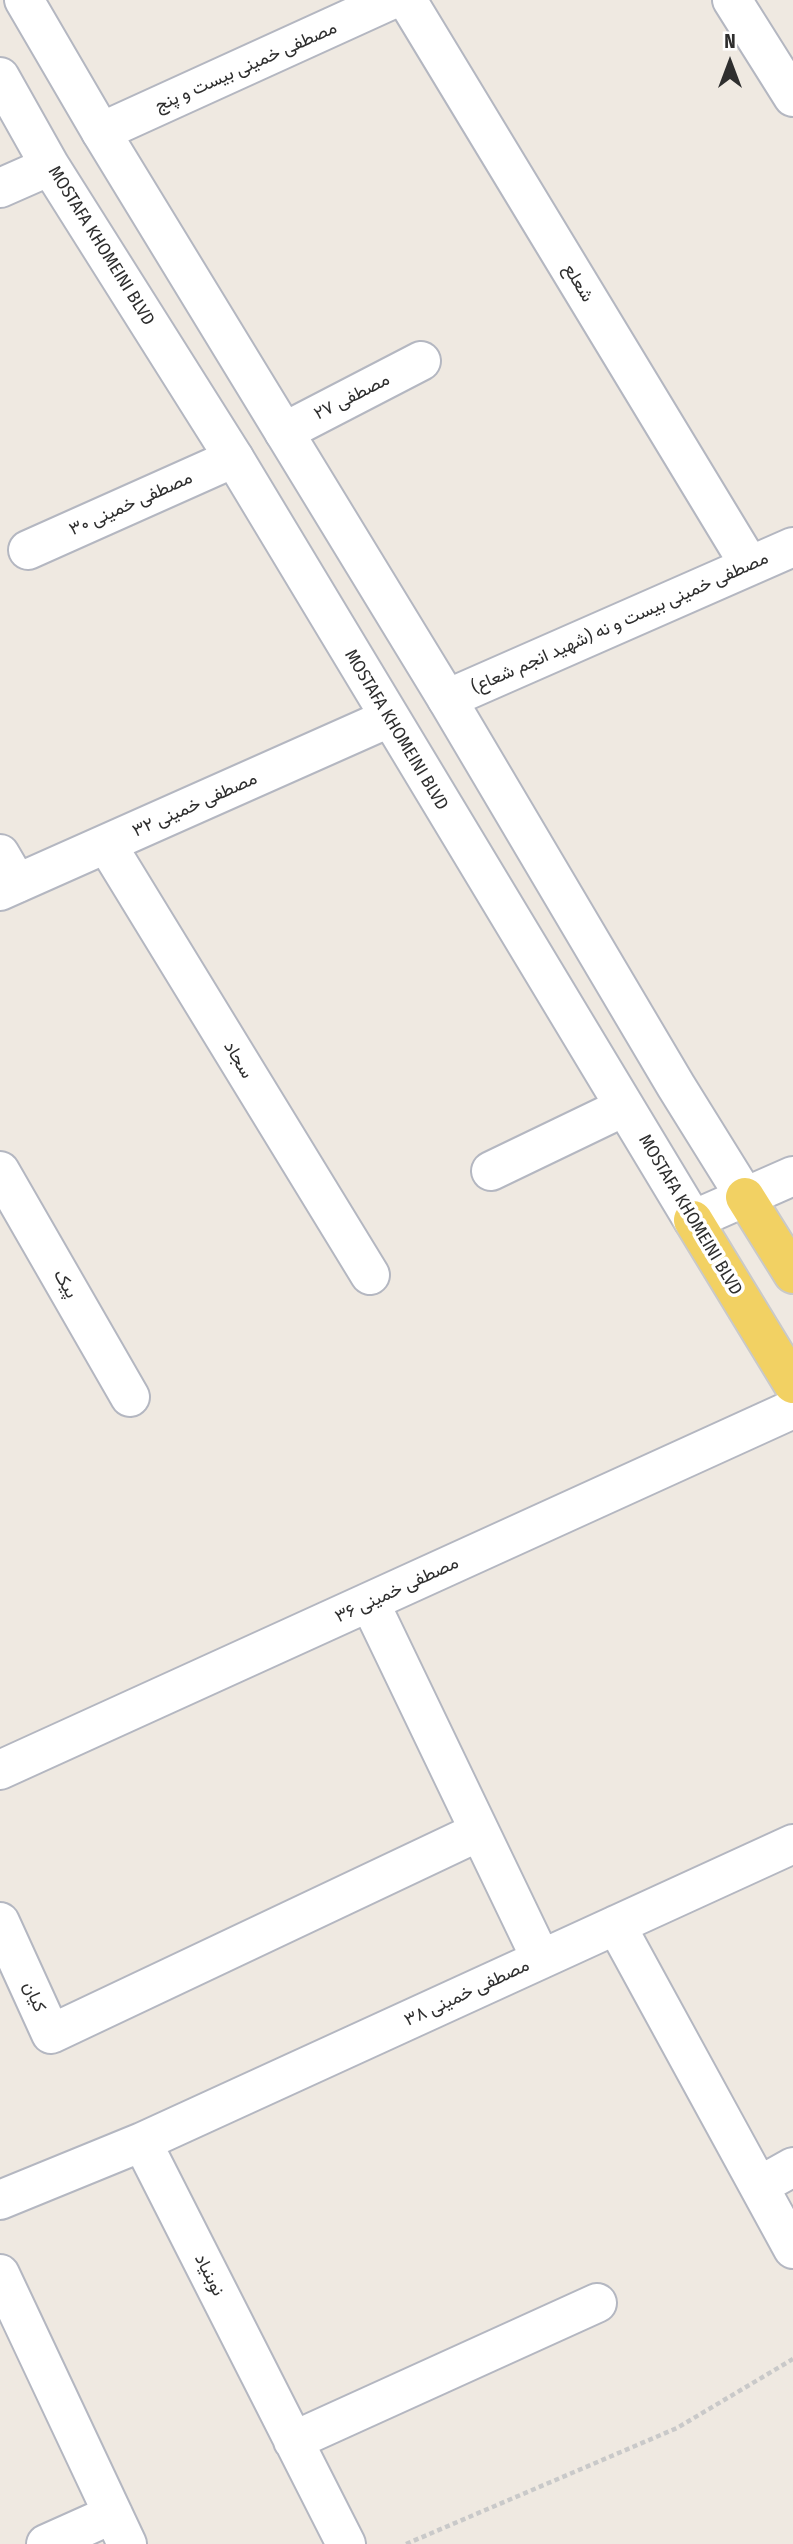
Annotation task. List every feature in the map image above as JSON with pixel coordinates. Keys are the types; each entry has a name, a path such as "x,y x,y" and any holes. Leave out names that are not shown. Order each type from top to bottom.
{"main road":[{"path":"745,1197 793,1274"},
{"name":"MOSTAFA KHOMEINI BLVD","path":"693,1220 793,1384"}],"street":[{"path":"24,0 101,132 447,699 676,1086 745,1197"},
{"name":"مصطفی خمینی بیست و پنج","path":"101,132 391,0"},
{"name":"شعلع","path":"407,0 750,566"},
{"path":"732,0 793,97"},
{"name":"MOSTAFA KHOMEINI BLVD","path":"0,76 50,166 234,458 693,1220"},
{"path":"0,188 50,166"},
{"name":"مصطفی ۲۷","path":"284,432 421,361"},
{"name":"مصطفی خمینی ۳۰","path":"28,550 234,458"},
{"name":"مصطفی خمینی بیست و نه (شهید انجم شعاع)","path":"447,699 793,547"},
{"name":"مصطفی خمینی ۳۲","path":"6,876 107,845 389,718"},
{"name":"سجاد","path":"107,845 370,1275"},
{"path":"491,1171 624,1107"},
{"name":"پیک","path":"0,1171 130,1397"},
{"path":"693,1220 793,1176"},
{"name":"مصطفی خمینی ۳۶","path":"0,1770 793,1409"},
{"path":"370,1603 541,1959"},
{"name":"کیان","path":"0,1922 51,2034 478,1832"},
{"name":"مصطفی خمینی ۳۸","path":"142,2142 793,1844"},
{"path":"616,1925 793,2249"},
{"path":"0,2200 142,2142"},
{"name":"نوبنیاد","path":"142,2142 346,2544"},
{"path":"759,2186 793,2167"},
{"path":"0,2274 120,2529 46,2544"},
{"path":"293,2441 597,2303"}],"path":[{"path":"406,2544 677,2428 793,2359"}]}
